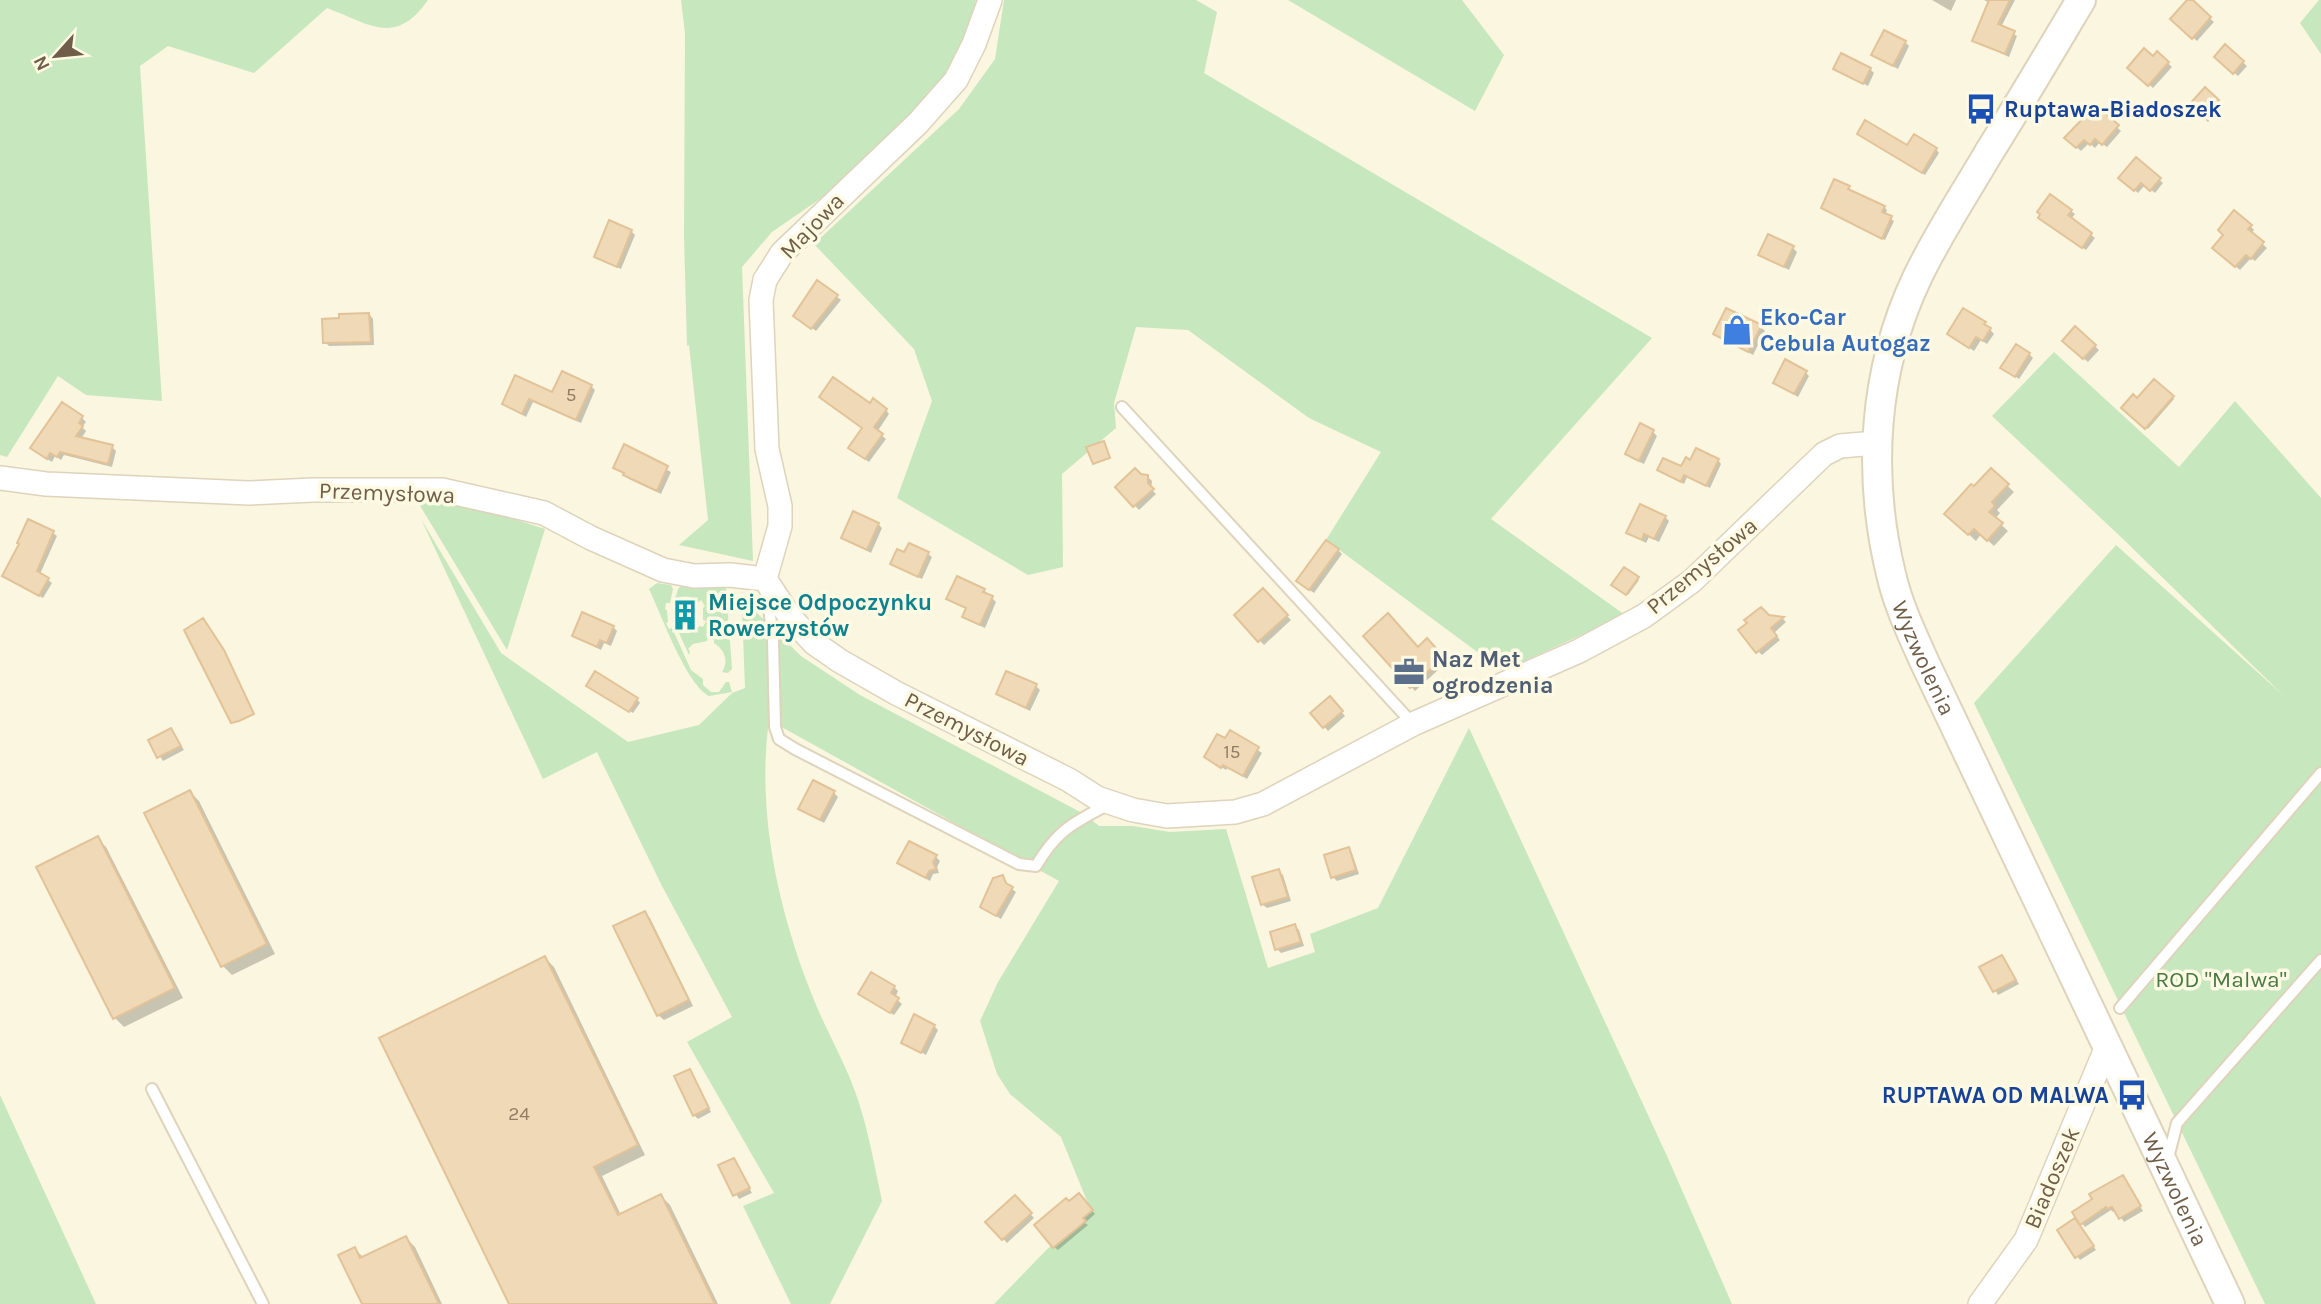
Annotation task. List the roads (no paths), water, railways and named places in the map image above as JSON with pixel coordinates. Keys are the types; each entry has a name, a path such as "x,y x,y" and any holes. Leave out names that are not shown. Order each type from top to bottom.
{"street":[{"name":"Majowa","path":"765,579 780,526 780,506 767,449 761,325 761,300 765,280 782,253 919,123 956,80 974,44 990,0"},
{"name":"Wyzwolenia","path":"2081,0 1916,279 1888,360 1876,443 1880,517 1891,575 1904,615 2030,887 2108,1044 2230,1304"},
{"name":"Przemysłowa","path":"0,478 46,484 249,493 442,490 544,513 591,538 663,569 694,576 730,575 765,579 790,617 814,643 840,661 1110,804 1167,816 1235,812 1263,804 1413,724 1578,651 1644,616 1692,581 1824,454 1840,446 1876,443"},
{"name":"Biadoszek","path":"1980,1304 2026,1240 2108,1044"}],"lane":[{"path":"1122,407 1413,724"},
{"path":"765,579 773,639 775,727 779,739 1019,864 1036,866 1061,831 1110,804"},
{"path":"2120,1007 2321,773"},
{"path":"2165,1167 2177,1123 2321,960"},
{"path":"152,1089 263,1304"}],"place":[{"name":"Ruptawa-Biadoszek","path":"1981,109"},
{"name":"Eko-Car Cebula Autogaz","path":"1737,330"},
{"name":"Miejsce Odpoczynku Rowerzystów","path":"685,615"},
{"name":"Naz Met ogrodzenia","path":"1409,672"},
{"name":"RUPTAWA OD MALWA","path":"2132,1095"}],"park label":[{"name":"ROD \"Malwa\"","path":"2221,979"}]}
